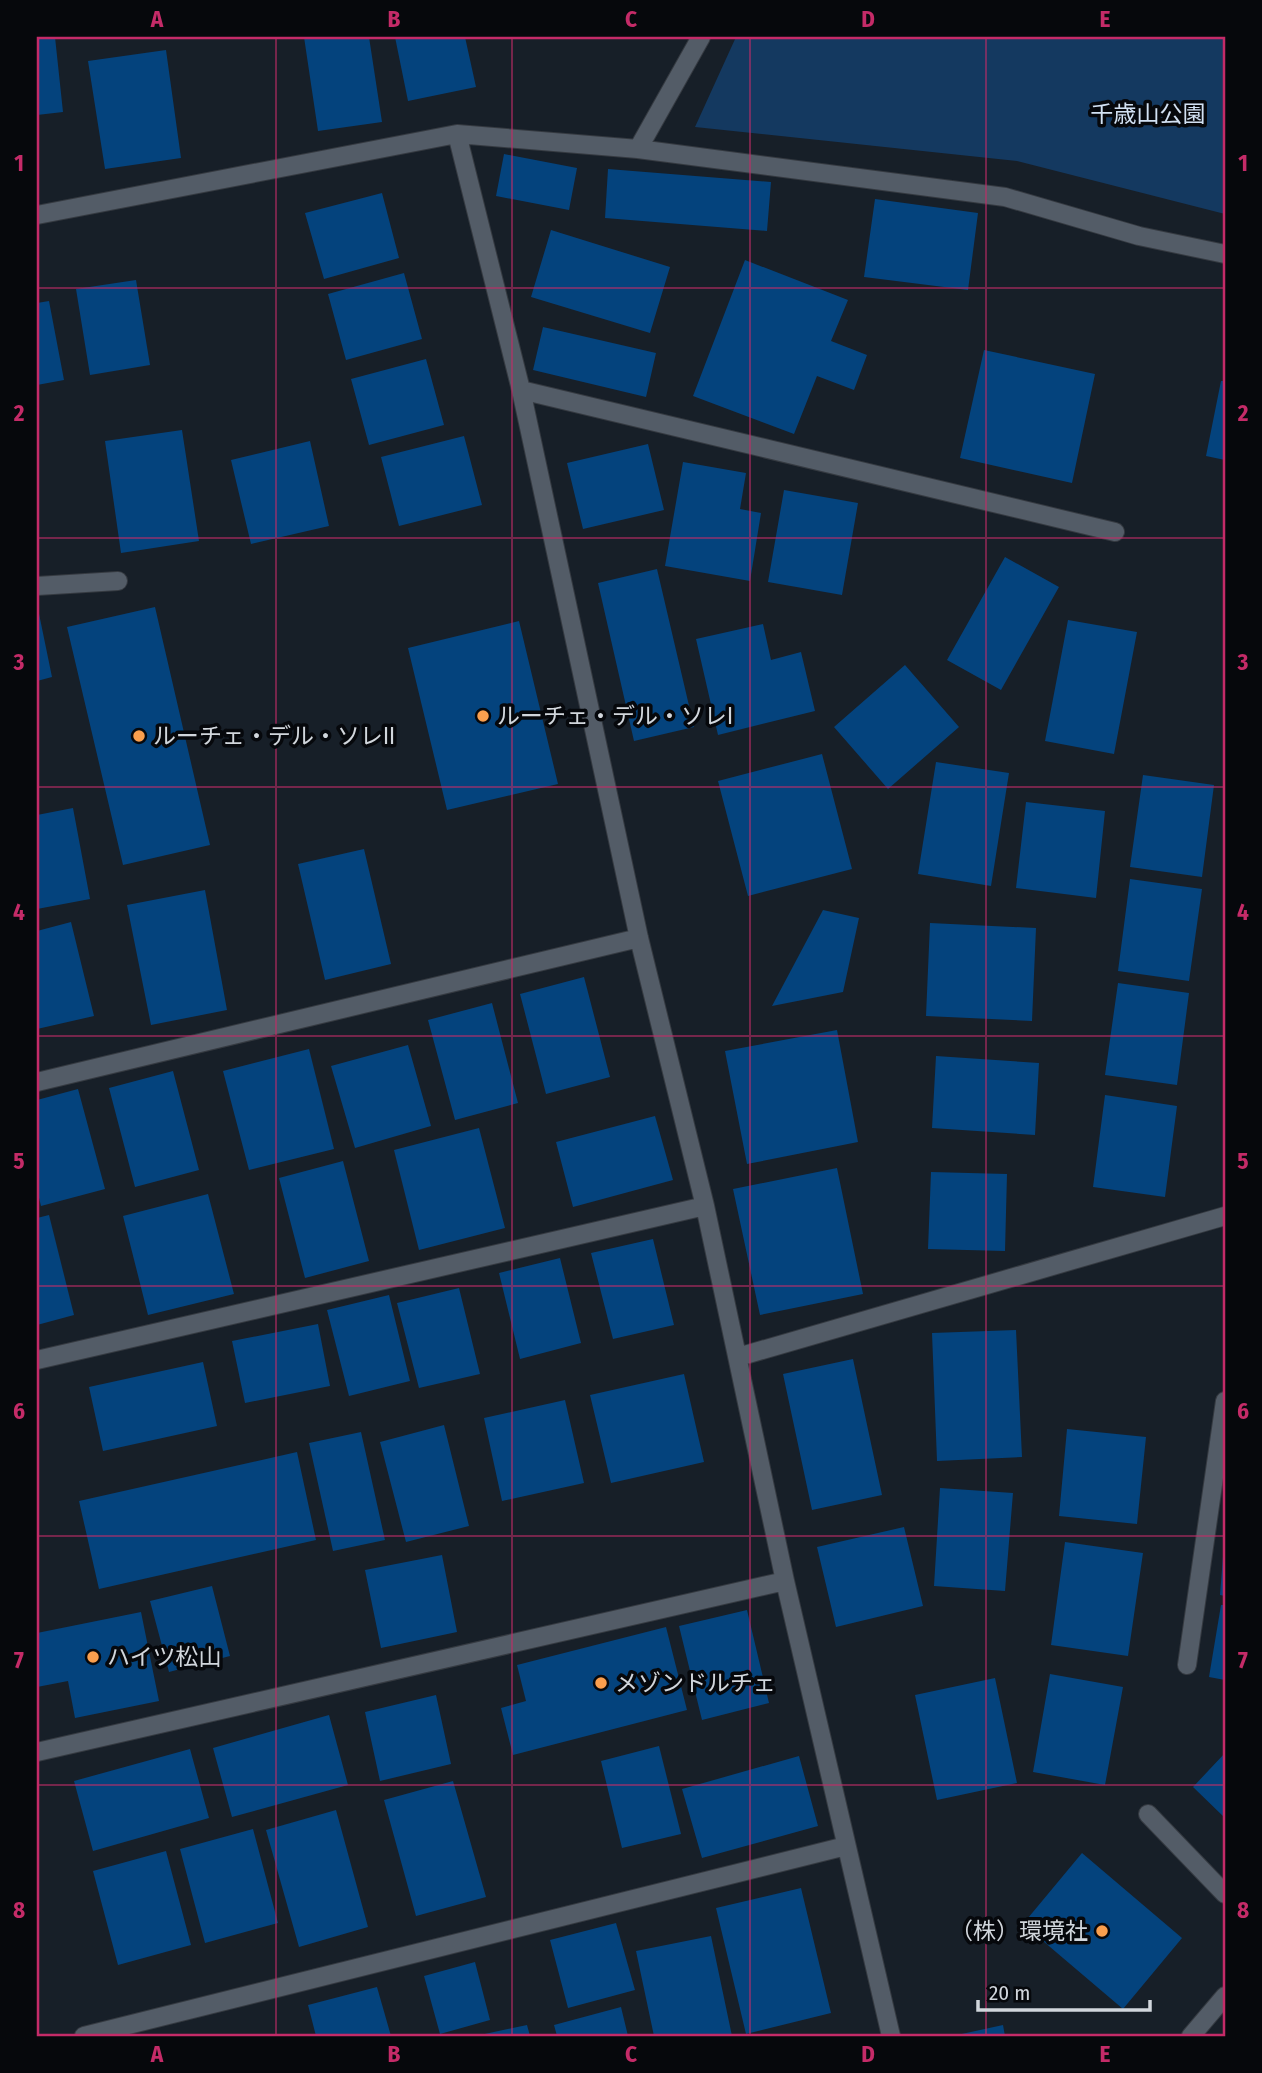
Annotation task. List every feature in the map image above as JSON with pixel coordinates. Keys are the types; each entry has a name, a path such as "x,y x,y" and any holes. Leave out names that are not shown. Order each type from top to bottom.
{"lane":[{"path":"638,149 701,37"},
{"path":"457,134 521,390 639,938 705,1206 785,1581 891,2036"},
{"path":"37,215 457,134 638,149 1005,197 1139,236 1225,254"},
{"path":"521,390 1115,532"},
{"path":"37,586 118,582"},
{"path":"37,1082 639,938"},
{"path":"37,1360 705,1206"},
{"path":"738,1357 1225,1216"},
{"path":"1187,1665 1225,1401"},
{"path":"37,1752 785,1581"},
{"path":"1148,1814 1225,1894"},
{"path":"84,2036 846,1846"},
{"path":"1191,2036 1225,1996"}],"green space":[{"name":"千歳山公園","path":"736,37 1225,37 1225,214 1017,161 695,127"}],"building":[{"path":"37,37 55,37 63,112 37,115"},
{"path":"304,37 369,37 382,122 318,131"},
{"path":"395,37 465,37 476,87 408,101"},
{"path":"166,50 181,158 105,169 88,61"},
{"path":"504,154 577,168 569,210 496,196"},
{"path":"608,169 771,182 767,231 605,218"},
{"path":"382,193 399,258 324,279 305,213"},
{"path":"875,199 978,213 968,290 864,277"},
{"path":"551,230 670,267 650,333 531,297"},
{"path":"745,260 848,300 831,341 867,355 854,390 817,376 794,434 693,396"},
{"path":"404,273 422,339 346,360 328,294"},
{"path":"136,280 150,365 90,375 76,289"},
{"path":"49,301 64,380 37,385 37,303"},
{"path":"543,327 656,353 646,397 533,370"},
{"path":"984,350 1095,374 1072,483 960,458"},
{"path":"426,359 444,425 369,445 351,379"},
{"path":"1221,381 1225,381 1225,460 1206,456"},
{"path":"182,430 199,541 121,553 105,441"},
{"path":"464,436 482,505 399,526 381,457"},
{"path":"310,441 329,526 251,544 231,460"},
{"path":"648,444 664,510 583,529 567,463"},
{"path":"683,462 746,473 740,509 761,513 750,581 665,566"},
{"path":"784,490 858,503 842,595 768,582"},
{"path":"1005,557 1059,587 1001,690 947,660"},
{"path":"657,569 694,727 634,741 598,583"},
{"path":"37,604 52,677 37,681"},
{"name":"ルーチェ・デル・ソレII","path":"155,607 210,845 123,865 67,627"},
{"path":"1068,620 1137,632 1114,754 1045,741"},
{"name":"ルーチェ・デル・ソレI","path":"519,621 558,784 447,810 408,648"},
{"path":"763,624 771,660 801,652 815,711 718,735 696,639"},
{"path":"905,665 959,727 888,789 834,727"},
{"path":"822,754 852,869 748,896 718,781"},
{"path":"936,762 1009,773 991,886 918,874"},
{"path":"1143,775 1214,785 1202,877 1130,867"},
{"path":"1026,802 1105,811 1096,898 1016,888"},
{"path":"73,808 90,899 37,909 37,815"},
{"path":"364,849 391,964 325,980 298,864"},
{"path":"1130,879 1202,889 1189,981 1118,971"},
{"path":"205,890 227,1010 151,1025 127,905"},
{"path":"823,910 859,918 843,992 772,1006"},
{"path":"71,922 94,1016 37,1029 37,931"},
{"path":"930,923 1036,928 1032,1021 926,1016"},
{"path":"584,977 610,1077 546,1094 520,994"},
{"path":"1118,983 1189,993 1177,1085 1105,1075"},
{"path":"492,1003 518,1103 455,1120 428,1020"},
{"path":"837,1030 858,1142 747,1164 725,1051"},
{"path":"408,1045 431,1126 355,1148 331,1066"},
{"path":"309,1049 334,1149 249,1170 223,1071"},
{"path":"936,1056 1039,1063 1035,1135 932,1128"},
{"path":"173,1071 199,1170 135,1187 109,1088"},
{"path":"78,1089 105,1189 41,1206 37,1190 37,1100"},
{"path":"1105,1095 1177,1106 1165,1197 1093,1187"},
{"path":"655,1116 673,1180 573,1207 556,1142"},
{"path":"479,1128 505,1228 419,1250 394,1150"},
{"path":"343,1161 369,1261 305,1278 279,1178"},
{"path":"837,1168 863,1294 760,1315 733,1189"},
{"path":"931,1172 1007,1174 1005,1251 928,1249"},
{"path":"208,1194 234,1294 148,1315 123,1216"},
{"path":"49,1215 74,1315 37,1325 37,1218"},
{"path":"653,1239 674,1325 613,1339 591,1253"},
{"path":"560,1258 581,1343 520,1359 499,1273"},
{"path":"459,1288 480,1374 419,1388 397,1303"},
{"path":"389,1295 410,1381 349,1396 327,1310"},
{"path":"318,1324 330,1386 245,1403 232,1341"},
{"path":"1016,1330 1022,1457 937,1461 932,1333"},
{"path":"853,1359 882,1495 812,1510 783,1374"},
{"path":"203,1362 217,1426 103,1451 89,1387"},
{"path":"684,1374 704,1462 611,1483 590,1395"},
{"path":"565,1400 584,1483 502,1501 484,1418"},
{"path":"444,1425 469,1526 406,1542 380,1442"},
{"path":"1067,1429 1146,1437 1137,1524 1059,1516"},
{"path":"361,1432 385,1540 333,1551 309,1443"},
{"path":"297,1452 316,1540 99,1589 79,1501"},
{"path":"940,1488 1013,1493 1005,1591 934,1586"},
{"path":"904,1527 923,1606 836,1627 817,1547"},
{"path":"1065,1542 1143,1553 1128,1656 1051,1645"},
{"path":"442,1555 457,1632 381,1648 365,1570"},
{"path":"1225,1556 1225,1596 1220,1595"},
{"path":"212,1586 230,1656 169,1672 150,1601"},
{"path":"1221,1605 1225,1605 1225,1680 1209,1677"},
{"path":"747,1610 769,1703 702,1720 679,1626"},
{"name":"ハイツ松山","path":"141,1612 159,1701 75,1718 68,1681 37,1687 37,1633"},
{"name":"メゾンドルチェ","path":"666,1627 687,1710 513,1755 501,1708 526,1701 517,1665"},
{"path":"1050,1674 1123,1687 1105,1785 1033,1772"},
{"path":"995,1678 1017,1783 937,1800 915,1695"},
{"path":"436,1695 451,1764 380,1781 365,1712"},
{"path":"329,1715 348,1785 232,1817 213,1748"},
{"path":"659,1746 681,1834 622,1848 601,1761"},
{"path":"190,1749 209,1818 93,1851 74,1781"},
{"path":"1225,1753 1225,1818 1193,1787"},
{"path":"799,1756 818,1826 702,1858 682,1789"},
{"path":"453,1781 486,1897 416,1916 384,1800"},
{"path":"336,1810 368,1927 299,1947 266,1830"},
{"path":"253,1829 278,1923 205,1943 180,1849"},
{"path":"166,1851 191,1945 118,1965 93,1871"},
{"name":"（株）環境社","path":"1082,1853 1182,1938 1123,2009 1023,1924"},
{"path":"801,1888 831,2013 746,2034 716,1908"},
{"path":"616,1923 635,1990 568,2008 550,1940"},
{"path":"711,1936 732,2036 654,2036 636,1951"},
{"path":"475,1962 490,2020 440,2034 424,1976"},
{"path":"377,1987 391,2036 316,2036 308,2005"},
{"path":"621,2007 628,2036 557,2036 554,2025"},
{"path":"527,2025 530,2036 480,2036 480,2035"},
{"path":"1003,2025 1005,2036 957,2036 957,2035"}],"place":[{"name":"ルーチェ・デル・ソレI","path":"483,716"},
{"name":"ルーチェ・デル・ソレII","path":"139,736"},
{"name":"ハイツ松山","path":"93,1657"},
{"name":"メゾンドルチェ","path":"601,1683"},
{"name":"（株）環境社","path":"1102,1931"}]}
